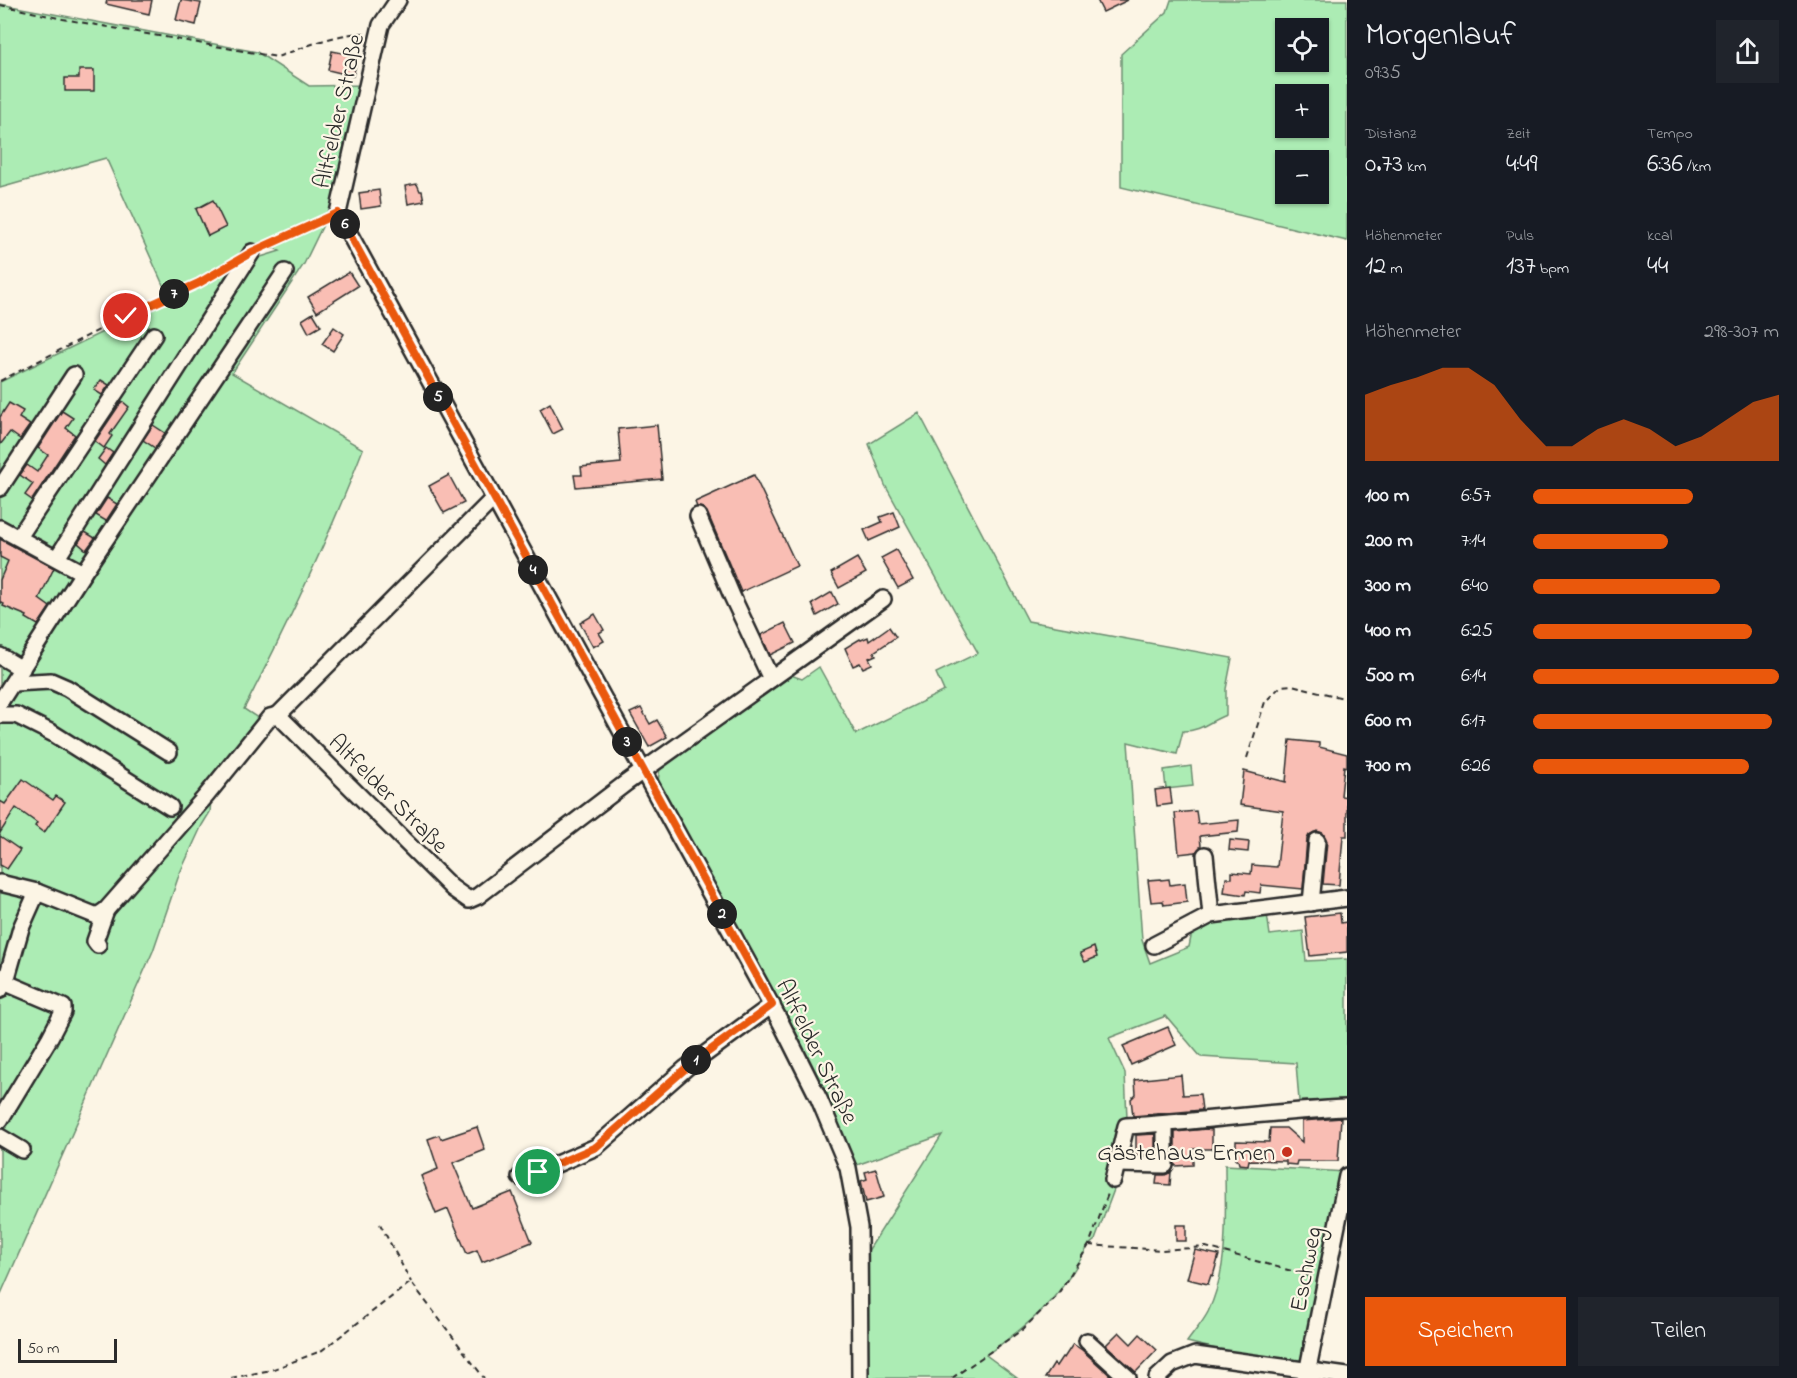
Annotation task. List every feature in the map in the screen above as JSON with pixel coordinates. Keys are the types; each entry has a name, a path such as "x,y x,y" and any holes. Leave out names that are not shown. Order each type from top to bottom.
{"street":[{"name":"Altfelder Straße","path":"398,0 381,25 338,213 772,1005 819,1099 848,1168 859,1227 860,1378"},
{"path":"57,558 252,252"},
{"path":"0,702 83,573 285,272"},
{"path":"19,537 154,335"},
{"path":"0,488 74,375"},
{"path":"0,883 37,892 97,916 106,910 206,796 270,717 278,715 494,498"},
{"path":"698,516 771,679"},
{"path":"0,528 83,573"},
{"name":"Altfelder Straße","path":"278,715 452,888 469,900 478,896 571,824 883,599"},
{"path":"0,656 22,669"},
{"path":"13,683 51,681 67,688 169,752"},
{"path":"0,715 16,715 54,734 170,807"},
{"path":"1311,903 1317,841"},
{"path":"1205,855 1211,915"},
{"path":"0,1120 63,1012 63,1007 2,987 21,928 37,892"},
{"path":"1154,945 1211,915 1347,898"},
{"path":"98,945 95,941 106,910"},
{"path":"519,1177 538,1172 596,1147 686,1068 772,1005"},
{"path":"1113,1180 1126,1126 1347,1108"},
{"path":"1117,1164 1165,1165 1165,1124"},
{"path":"0,1137 22,1150"},
{"name":"Eschweg","path":"1307,1374 1347,1176"},
{"path":"1087,1341 1128,1378"},
{"path":"1157,1378 1172,1364 1195,1355 1307,1374 1347,1376"}],"path":[{"path":"0,5 63,19 277,57 353,33 379,33"},
{"path":"252,252 338,213"},
{"path":"0,381 225,268"},
{"path":"1246,758 1265,702 1281,686 1292,685 1347,699"},
{"path":"952,1378 1022,1330 1056,1297 1089,1245 1113,1180"},
{"path":"380,1224 411,1282 484,1378"},
{"path":"1089,1245 1162,1250 1206,1246 1326,1280"},
{"path":"231,1378 271,1370 321,1351 411,1282"}],"green space":[{"path":"1171,0 1347,0 1347,241 1121,187 1121,54 1167,12"},
{"path":"0,4 257,52 309,86 367,85 339,192 304,264 232,373 363,449 307,580 244,709 261,720 211,799 210,812 179,875 153,951 0,1296 0,382 248,261 280,251 263,242 168,296 106,158 0,188"},
{"path":"919,413 1028,621 1232,658 1226,689 1226,715 1200,728 1183,731 1177,754 1128,742 1142,940 1150,963 1189,947 1193,927 1210,925 1209,919 1267,914 1270,935 1303,931 1306,961 1347,959 1347,1100 1299,1101 1296,1063 1201,1057 1166,1016 1109,1038 1125,1073 1127,1118 1115,1187 1095,1240 1089,1245 1068,1280 1045,1307 1019,1331 986,1355 1017,1378 860,1378 859,1265 942,1135 848,1168 772,1005 658,782 660,767 788,674 802,679 819,667 856,734 944,691 936,673 978,653 885,485 869,444"},
{"path":"1191,766 1193,786 1166,789 1164,770"},
{"path":"1225,1165 1347,1172 1308,1371 1187,1342 1208,1312 1220,1277 1225,1240"}],"building":[{"path":"107,0 152,0 149,14 106,4"},
{"path":"181,0 201,3 196,25 176,20"},
{"path":"1097,0 1128,0 1103,12"},
{"path":"332,51 358,56 353,76 328,70"},
{"path":"79,70 94,70 94,91 65,91 65,78 79,78"},
{"path":"417,184 422,191 424,201 408,204 405,186"},
{"path":"379,190 381,206 361,209 359,193"},
{"path":"213,200 226,227 208,236 196,209"},
{"path":"349,272 358,286 317,312 308,297"},
{"path":"313,313 321,326 309,333 302,320"},
{"path":"334,327 344,334 333,351 322,344"},
{"path":"101,380 109,385 102,395 94,390"},
{"path":"122,401 129,407 110,434 112,436 104,448 95,441"},
{"path":"9,403 23,411 19,418 30,425 20,439 10,432 0,445 0,417"},
{"path":"550,403 563,429 553,434 540,409"},
{"path":"62,411 73,418 66,428 75,435 32,500 25,495 33,484 20,475 27,465 37,472 48,455 38,448"},
{"path":"153,425 165,433 155,448 143,440"},
{"path":"657,425 662,479 576,487 574,475 582,475 581,467 621,463 618,429"},
{"path":"106,448 113,453 105,465 98,459"},
{"path":"449,475 464,503 444,513 429,486"},
{"path":"754,475 797,566 741,592 707,512 697,507 695,502"},
{"path":"107,498 117,504 106,521 96,515"},
{"path":"894,512 900,527 869,541 864,530 882,522 880,517"},
{"path":"85,532 95,538 86,550 78,543"},
{"path":"0,539 54,568 39,599 50,607 38,625 26,618 27,616 3,606 4,604 0,602 0,580 8,561 0,557"},
{"path":"896,550 913,580 898,588 881,558"},
{"path":"857,558 866,573 839,588 831,573"},
{"path":"832,592 838,604 817,616 812,604"},
{"path":"595,614 604,630 599,633 604,641 593,647 580,623"},
{"path":"785,623 795,643 770,655 761,635"},
{"path":"889,627 896,637 874,652 876,655 869,658 872,664 863,668 860,663 853,666 845,648 860,639 868,637 869,641"},
{"path":"641,708 650,724 657,720 667,737 649,747 630,713"},
{"path":"1290,740 1319,743 1319,747 1347,754 1347,767 1344,766 1341,796 1347,797 1347,836 1343,836 1339,885 1323,884 1327,841 1323,833 1317,831 1309,835 1307,839 1303,889 1261,885 1260,893 1246,891 1245,895 1224,892 1226,878 1232,878 1232,872 1251,874 1252,865 1277,867 1283,811 1240,805 1244,771 1286,782"},
{"path":"23,779 53,800 56,796 65,802 44,833 35,826 37,823 16,808 0,833 0,801 5,804"},
{"path":"1170,788 1172,804 1157,806 1155,790"},
{"path":"1196,811 1198,824 1239,820 1238,832 1200,836 1201,846 1196,852 1179,854 1175,813"},
{"path":"0,836 20,850 7,869 0,865"},
{"path":"1230,840 1249,842 1248,852 1229,850"},
{"path":"1169,879 1170,885 1185,883 1187,902 1164,905 1163,901 1151,902 1148,880"},
{"path":"1340,913 1341,923 1347,922 1347,952 1310,956 1305,917"},
{"path":"1094,947 1097,957 1085,962 1080,953"},
{"path":"1168,1027 1176,1045 1131,1065 1123,1046"},
{"path":"1181,1075 1183,1095 1200,1094 1202,1110 1133,1116 1131,1099 1136,1094 1135,1080"},
{"name":"Gästehaus Ermen","path":"1341,1118 1338,1161 1297,1161 1296,1165 1286,1164 1286,1161 1249,1160 1248,1165 1239,1164 1236,1160 1236,1141 1269,1142 1270,1128 1286,1128 1302,1142 1302,1121"},
{"path":"477,1127 485,1150 453,1163 472,1208 512,1192 532,1242 482,1262 477,1250 467,1254 448,1209 436,1214 421,1176 438,1169 428,1139 439,1135 441,1139"},
{"path":"1212,1130 1212,1149 1193,1149 1193,1165 1175,1166 1175,1132"},
{"path":"1155,1134 1155,1155 1136,1155 1136,1135"},
{"path":"876,1169 884,1197 866,1202 861,1181 867,1179 865,1172"},
{"path":"1171,1172 1170,1185 1156,1184 1157,1175"},
{"path":"1176,1225 1186,1225 1186,1241 1176,1241"},
{"path":"1195,1250 1219,1255 1213,1276 1211,1275 1208,1284 1187,1279"},
{"path":"1119,1332 1131,1344 1140,1334 1157,1350 1136,1372 1106,1345"},
{"path":"1073,1344 1113,1378 1045,1378 1054,1364 1056,1366 1062,1357 1064,1358"}],"place":[{"name":"Gästehaus Ermen","path":"1287,1152"}],"route":[{"path":"126,316 199,283 252,252 338,213 772,1005 686,1068 641,1105 622,1126 596,1147 538,1172"}]}
